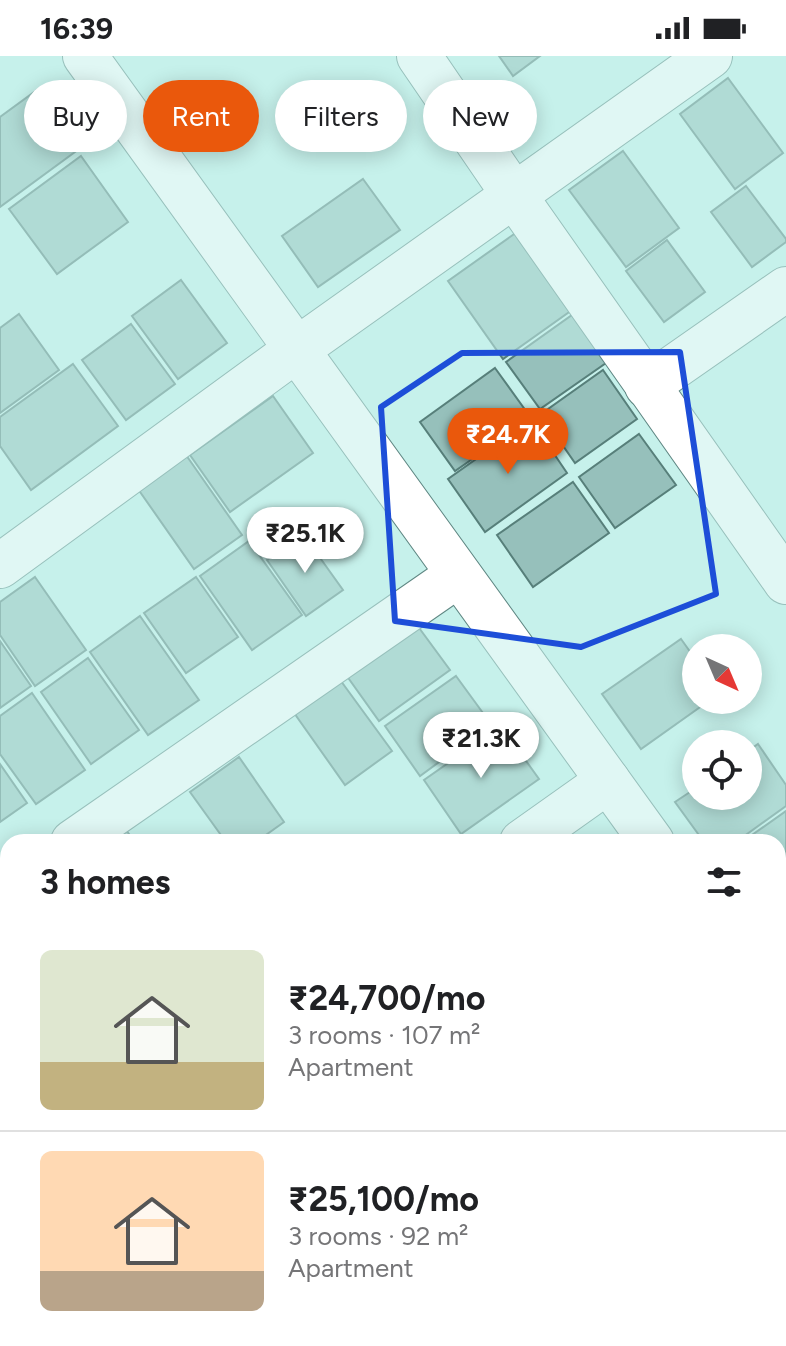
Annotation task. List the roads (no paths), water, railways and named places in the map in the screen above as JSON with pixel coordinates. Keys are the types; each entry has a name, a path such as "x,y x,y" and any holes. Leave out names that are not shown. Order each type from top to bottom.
{"street":[{"path":"85,56 646,834"},
{"path":"419,56 786,582"},
{"path":"5,551 296,350 710,56"},
{"path":"647,386 786,289"},
{"path":"85,834 458,575"},
{"path":"533,834 608,781"}]}
